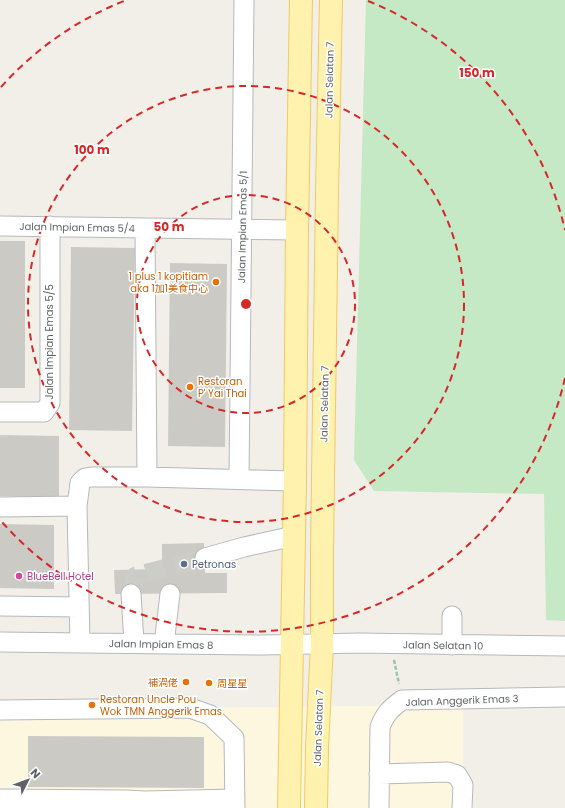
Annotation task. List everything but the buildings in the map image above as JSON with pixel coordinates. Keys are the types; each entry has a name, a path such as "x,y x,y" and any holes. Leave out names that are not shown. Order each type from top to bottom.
{"main road":[{"path":"289,808 301,0"},
{"name":"Jalan Selatan 7","path":"316,808 322,644 322,544 331,0"}],"street":[{"name":"Jalan Impian Emas 5/1","path":"239,479 244,0"},
{"name":"Jalan Impian Emas 5/4","path":"0,226 297,230"},
{"name":"Jalan Impian Emas 5/5","path":"0,412 44,412 50,403 50,226"},
{"path":"145,228 147,477"},
{"path":"80,643 77,506 80,482 85,478 147,477 295,481"},
{"path":"0,507 77,506"},
{"path":"205,558 251,545 294,536"},
{"path":"130,594 134,643"},
{"path":"164,644 170,594"},
{"path":"0,606 79,607"},
{"path":"452,616 452,645"},
{"name":"Jalan Impian Emas 8","path":"0,642 263,645 322,644"},
{"name":"Jalan Selatan 10","path":"322,644 565,646"},
{"name":"Jalan Anggerik Emas 3","path":"379,808 380,727 384,717 402,700 565,697"},
{"path":"0,710 190,708 210,715 234,738 235,804 145,805 126,800 0,799"},
{"path":"379,774 448,772 457,775 463,785 462,808"}],"path":[{"path":"391,644 402,700"}],"shaded area":[{"path":"463,705 463,808 0,808 0,710"}],"green space":[{"path":"366,0 565,0 565,621 546,620 544,494 374,491 354,460"}],"tunnel":[{"path":"131,594 136,576 205,558"}],"place":[{"name":"1 plus 1 kopitiam aka 1加1美食中心","path":"216,282"},
{"name":"Restoran P' Yai Thai","path":"190,387"},
{"name":"Petronas","path":"184,564"},
{"name":"BlueBell Hotel","path":"19,576"},
{"name":"補渦佬","path":"186,682"},
{"name":"周星星","path":"209,683"},
{"name":"Restoran Uncle Pou Wok TMN Anggerik Emas","path":"92,705"}]}
